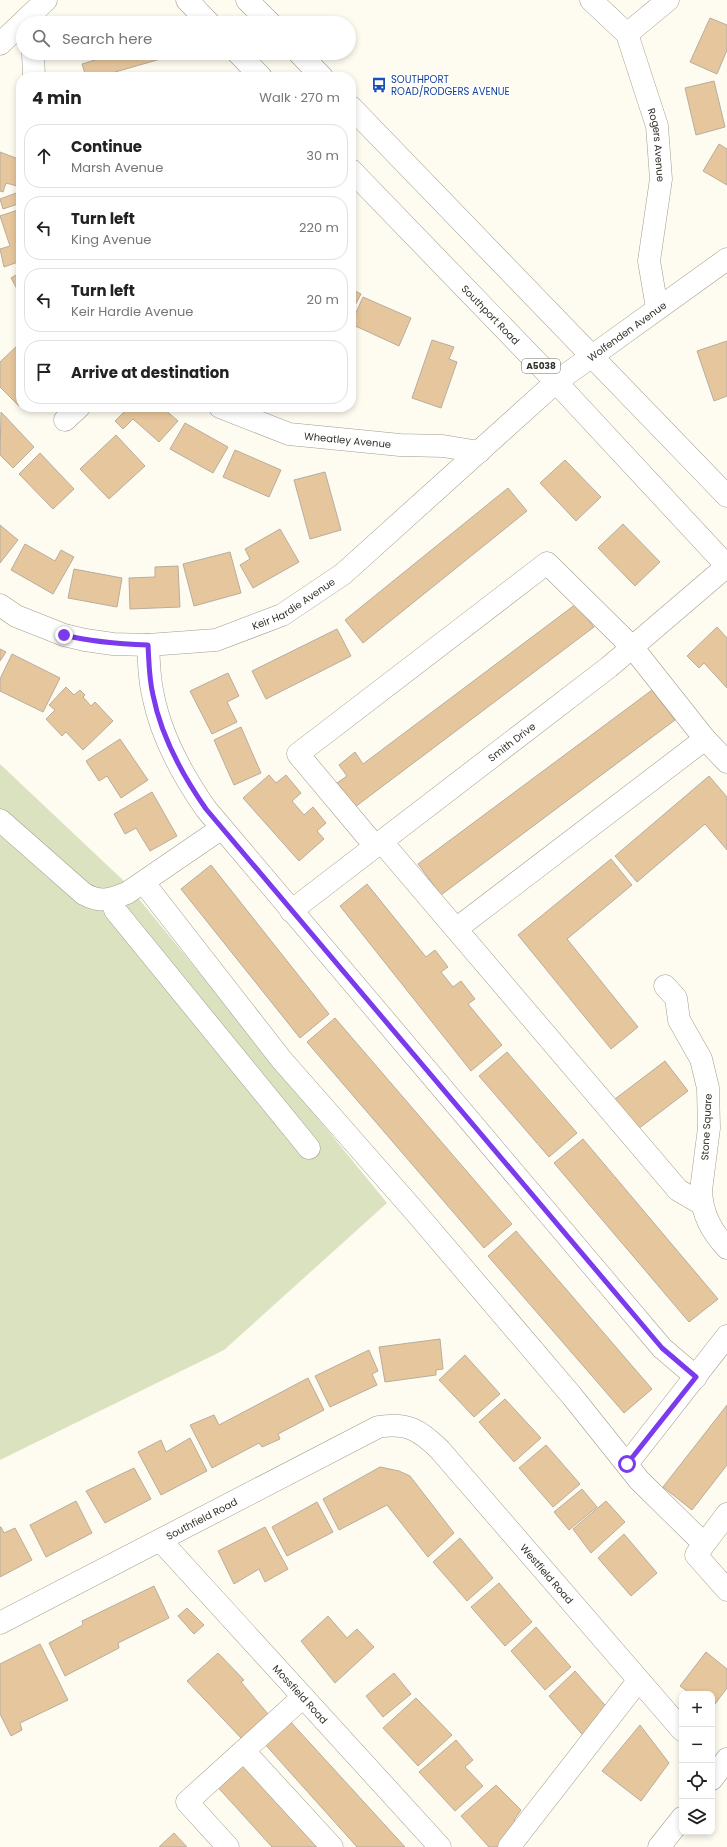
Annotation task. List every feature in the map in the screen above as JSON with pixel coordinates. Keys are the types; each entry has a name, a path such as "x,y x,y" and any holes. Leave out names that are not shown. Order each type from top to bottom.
{"street":[{"path":"187,0 202,16"},
{"path":"248,0 263,16"},
{"name":"Rogers Avenue","path":"591,0 627,34 657,126 661,179 649,261 657,308"},
{"path":"627,34 668,0"},
{"path":"0,44 16,31"},
{"path":"33,60 34,72"},
{"path":"245,60 256,72"},
{"path":"306,60 317,72"},
{"path":"356,112 727,496"},
{"name":"Southport Road","path":"356,175 556,382 727,566"},
{"name":"Wolfenden Avenue","path":"530,407 556,382 591,355 657,308 712,272 727,259"},
{"name":"Keir Hardie Avenue","path":"0,605 16,616 71,636 112,644 148,645 216,640 282,615 344,574 530,407"},
{"name":"Wheatley Avenue","path":"233,412 289,434 400,445 443,446 479,452"},
{"path":"702,1204 678,1190 456,929 298,754 547,563 633,648 705,739 727,762"},
{"name":"Smith Drive","path":"291,911 633,648 727,566"},
{"path":"148,645 152,695 180,768 193,790 222,828 291,911 662,1348 696,1377"},
{"path":"456,929 705,739"},
{"path":"0,820 84,894 96,900 112,899 127,893 144,883 222,828"},
{"path":"144,883 281,1059 443,1244 572,1396 639,1480 704,1544"},
{"path":"112,899 116,910 309,1148"},
{"name":"Stone Square","path":"665,986 676,998 679,1020 701,1058 708,1088 709,1128 702,1190 702,1204 711,1229 727,1248"},
{"path":"627,1464 727,1336"},
{"name":"Southfield Road","path":"0,1623 161,1541 378,1427 393,1424 405,1426"},
{"name":"Westfield Road","path":"405,1426 418,1431 440,1450 679,1727"},
{"path":"727,1514 696,1555 727,1590"},
{"name":"Mossfield Road","path":"161,1541 440,1847"},
{"path":"509,1847 638,1681"},
{"path":"228,1847 188,1802 303,1697"},
{"path":"244,1751 332,1847"},
{"path":"659,1847 679,1822"}],"green space":[{"path":"0,764 126,883 387,1203 224,1350 0,1460"}],"building":[{"path":"710,18 727,25 727,50 717,74 690,62"},
{"path":"95,60 157,60 115,72 84,72 82,64"},
{"path":"714,81 725,127 696,135 685,88"},
{"path":"719,144 727,149 727,185 703,171"},
{"path":"0,152 16,158 16,186 6,183 3,192 0,191"},
{"path":"16,193 16,205 3,209 0,199"},
{"path":"16,211 16,263 4,267 0,249 10,246 0,216"},
{"path":"16,275 16,287 11,278"},
{"path":"356,292 361,294 356,304"},
{"path":"363,297 411,318 399,346 356,326 356,313"},
{"path":"432,340 454,347 449,359 457,362 441,408 412,398"},
{"path":"727,341 727,396 714,401 697,351"},
{"path":"16,347 16,403 0,387 0,362"},
{"path":"1,412 34,447 13,468 0,455"},
{"path":"124,412 168,412 178,421 159,442 133,419 123,429 115,421"},
{"path":"185,423 228,447 213,473 170,449"},
{"path":"116,435 145,466 109,499 80,469"},
{"path":"235,450 281,470 269,497 223,477"},
{"path":"40,453 74,489 53,509 19,474"},
{"path":"565,460 601,497 576,521 540,483"},
{"path":"325,472 341,530 310,539 294,480"},
{"path":"508,488 527,511 363,643 345,620"},
{"path":"623,524 660,562 635,586 598,548"},
{"path":"0,525 18,540 0,563"},
{"path":"280,529 299,562 253,588 240,565 250,559 245,549"},
{"path":"25,544 55,561 61,550 74,557 53,594 11,570"},
{"path":"230,552 241,593 194,606 183,564"},
{"path":"178,566 180,607 130,609 129,578 155,577 155,567"},
{"path":"74,569 122,578 117,607 68,598"},
{"path":"576,604 594,627 355,807 337,783 347,776 339,765 355,752 363,764"},
{"path":"717,627 727,638 727,688 704,663 699,668 687,656"},
{"path":"337,629 351,656 266,699 252,671"},
{"path":"0,649 6,652 0,661"},
{"path":"12,654 60,678 43,712 0,691 0,679"},
{"path":"228,673 239,696 227,702 237,722 212,734 190,691"},
{"path":"66,687 74,695 80,690 85,695 83,697 91,706 95,702 113,721 83,750 66,732 62,736 46,719 55,710 49,705"},
{"path":"652,690 675,720 441,895 418,864"},
{"path":"241,727 261,773 234,785 214,740"},
{"path":"120,739 148,780 121,798 107,776 99,781 86,761"},
{"path":"269,775 276,783 286,775 301,793 292,801 304,815 313,807 326,823 317,831 324,839 299,861 243,798"},
{"path":"709,776 727,797 727,850 705,824 637,882 615,856"},
{"path":"152,792 177,836 150,851 136,828 125,834 114,814"},
{"path":"611,859 632,885 567,939 638,1027 611,1049 518,935"},
{"path":"211,865 329,1014 300,1038 181,889"},
{"path":"367,884 426,957 435,950 448,967 441,972 453,987 461,981 475,999 468,1004 502,1045 471,1071 340,906"},
{"path":"335,1018 512,1224 484,1248 307,1042"},
{"path":"507,1052 577,1133 549,1157 479,1076"},
{"path":"665,1061 688,1091 638,1129 615,1099"},
{"path":"583,1139 718,1299 689,1322 554,1163"},
{"path":"516,1231 652,1389 624,1413 488,1256"},
{"path":"440,1339 443,1369 436,1370 436,1375 385,1382 379,1347"},
{"path":"369,1350 378,1371 372,1374 377,1385 330,1407 315,1376"},
{"path":"465,1355 500,1394 474,1417 439,1380"},
{"path":"308,1378 324,1410 278,1434 280,1439 262,1447 259,1443 212,1468 190,1425 214,1415 219,1425"},
{"path":"505,1399 541,1438 514,1462 479,1422"},
{"path":"727,1405 727,1465 692,1510 663,1487"},
{"path":"190,1438 207,1471 161,1495 138,1452 161,1440 166,1452"},
{"path":"546,1445 580,1484 553,1507 519,1468"},
{"path":"380,1467 399,1471 410,1476 454,1533 428,1557 387,1505 339,1530 323,1499"},
{"path":"134,1468 151,1499 105,1523 86,1491"},
{"path":"582,1489 597,1507 569,1530 554,1512"},
{"path":"76,1501 92,1533 46,1557 30,1525"},
{"path":"606,1501 625,1522 591,1553 573,1529"},
{"path":"317,1502 333,1532 287,1556 272,1527"},
{"path":"0,1527 4,1533 15,1528 32,1560 0,1577"},
{"path":"265,1527 288,1569 265,1582 259,1569 234,1584 218,1551"},
{"path":"624,1534 657,1573 631,1596 598,1558"},
{"path":"460,1538 493,1578 467,1601 433,1562"},
{"path":"499,1583 532,1622 505,1646 471,1607"},
{"path":"154,1586 169,1618 118,1643 119,1648 65,1676 49,1643 83,1625 82,1621"},
{"path":"187,1608 204,1625 194,1634 178,1616"},
{"path":"328,1616 347,1638 357,1629 374,1647 335,1683 301,1641"},
{"path":"536,1627 571,1667 545,1690 511,1651"},
{"path":"40,1644 68,1700 20,1723 22,1730 11,1736 0,1714 0,1664"},
{"path":"706,1652 727,1669 727,1688 715,1704 715,1691 687,1691 680,1686"},
{"path":"218,1653 244,1680 241,1682 268,1714 242,1739 187,1681"},
{"path":"575,1671 610,1711 587,1740 549,1696"},
{"path":"394,1673 411,1694 383,1717 366,1696"},
{"path":"416,1698 452,1735 418,1766 383,1728"},
{"path":"288,1719 405,1847 357,1847 263,1742"},
{"path":"640,1725 669,1763 641,1801 602,1771"},
{"path":"456,1740 473,1760 465,1767 483,1786 455,1811 419,1772"},
{"path":"239,1761 317,1847 272,1847 214,1783"},
{"path":"496,1785 521,1810 514,1820 520,1827 504,1847 489,1847 461,1816"},
{"path":"174,1833 187,1847 159,1847"}],"place":[{"name":"SOUTHPORT ROAD/RODGERS AVENUE","path":"379,85"}],"route":[{"path":"64,635 112,644 148,645 152,695 159,717 180,768 206,809 662,1348 696,1377 627,1464"}]}
